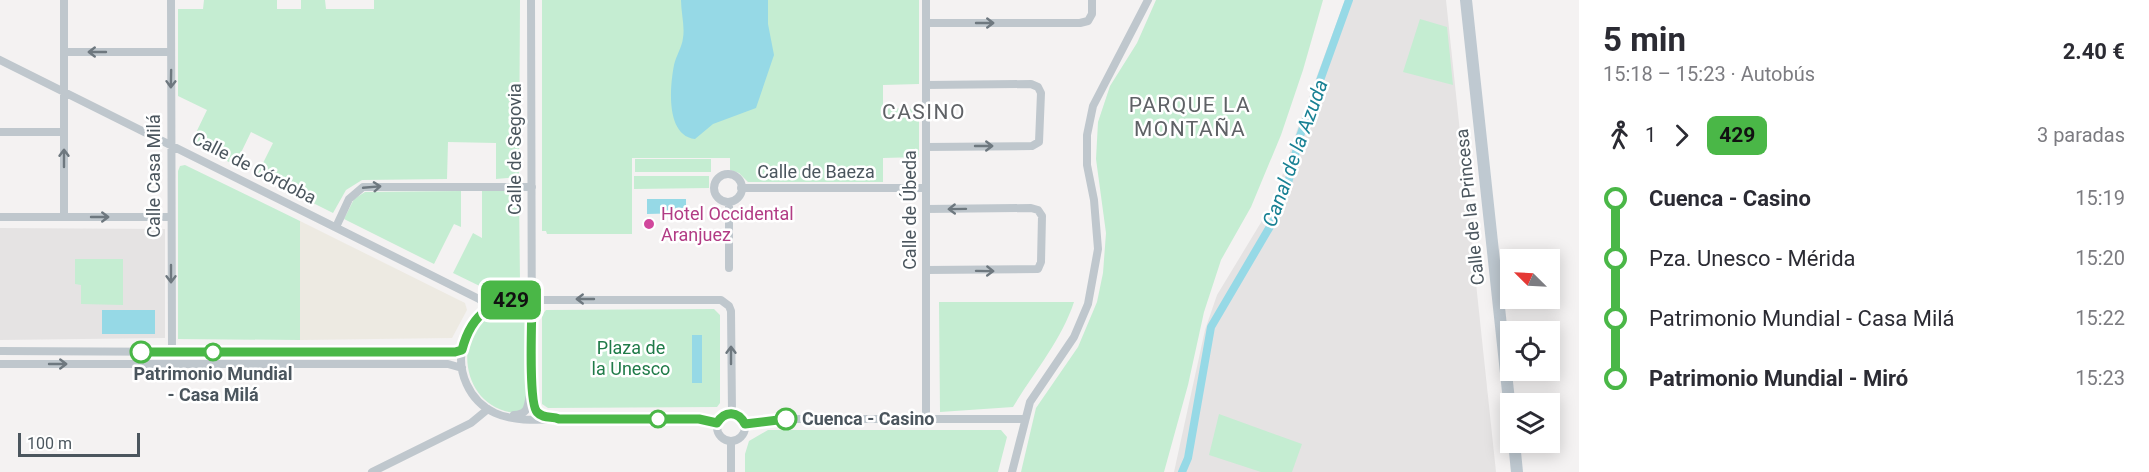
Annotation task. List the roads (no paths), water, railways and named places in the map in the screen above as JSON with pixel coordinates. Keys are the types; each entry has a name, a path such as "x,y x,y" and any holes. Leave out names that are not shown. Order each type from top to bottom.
{"street":[{"path":"64,0 64,217"},
{"name":"Calle Casa Milá","path":"171,0 172,352"},
{"name":"Calle de Segovia","path":"531,0 532,299"},
{"name":"Calle de Úbeda","path":"926,0 926,419"},
{"path":"926,23 1080,24 1088,21 1092,14 1092,0"},
{"path":"1012,472 1023,419 1030,402 1074,337 1088,304 1098,249 1095,200 1087,165 1087,135 1093,106 1148,0"},
{"name":"Calle de la Princesa","path":"1466,0 1508,393"},
{"path":"64,52 171,52"},
{"name":"Calle de Córdoba","path":"0,60 480,299 490,308"},
{"path":"926,85 1031,84 1038,87 1041,93 1041,135 1039,142 1032,146 926,147"},
{"path":"0,132 64,132"},
{"name":"Calle de Baeza","path":"733,175 738,178 741,188 738,197 729,202 719,199 714,188 719,177 733,175"},
{"path":"336,227 349,199 363,187 532,187"},
{"name":"Calle de Baeza","path":"741,188 926,188"},
{"path":"729,202 729,268"},
{"path":"926,209 1031,208 1038,210 1042,216 1041,262 1038,269 927,270"},
{"path":"0,217 171,217"},
{"path":"505,416 524,413 529,405 532,390 532,299"},
{"path":"717,423 699,419 559,419 505,416 488,409 469,390 462,368 462,350 470,327 490,308 515,300 713,299 725,302 731,311 732,413"},
{"path":"515,300 528,309 532,331"},
{"path":"0,351 448,353 462,350"},
{"path":"0,364 448,364 462,368"},
{"path":"532,390 538,413 559,419"},
{"path":"372,472 471,423 488,409"},
{"path":"717,423 723,416 732,413 740,417 745,424 743,434 731,442"},
{"path":"745,424 775,419 1023,419"},
{"path":"717,423 720,436 731,442"},
{"path":"731,442 731,472"},
{"path":"1515,453 1517,472"}],"water":[{"path":"681,0 768,0 768,24 774,55 756,108 713,124 695,139 685,136 678,129 672,108 673,74 683,34"},
{"path":"647,199 686,199 686,213 647,214"},
{"path":"102,310 155,310 155,334 102,334"},
{"path":"692,335 702,335 702,383 692,383"}],"waterway":[{"name":"Canal de la Azuda","path":"1182,472 1188,458 1211,327 1275,218 1285,195 1300,136 1349,0"}],"place":[{"name":"Hotel Occidental Aranjuez","path":"649,224"},
{"name":"Patrimonio Mundial - Casa Milá","path":"213,352"},
{"name":"Cuenca - Casino","path":"786,419"}],"district":[{"name":"CASINO","path":"924,112"},
{"name":"PARQUE LA MONTAÑA","path":"1190,117"}],"park label":[{"name":"Plaza de la Unesco","path":"631,358"}]}
